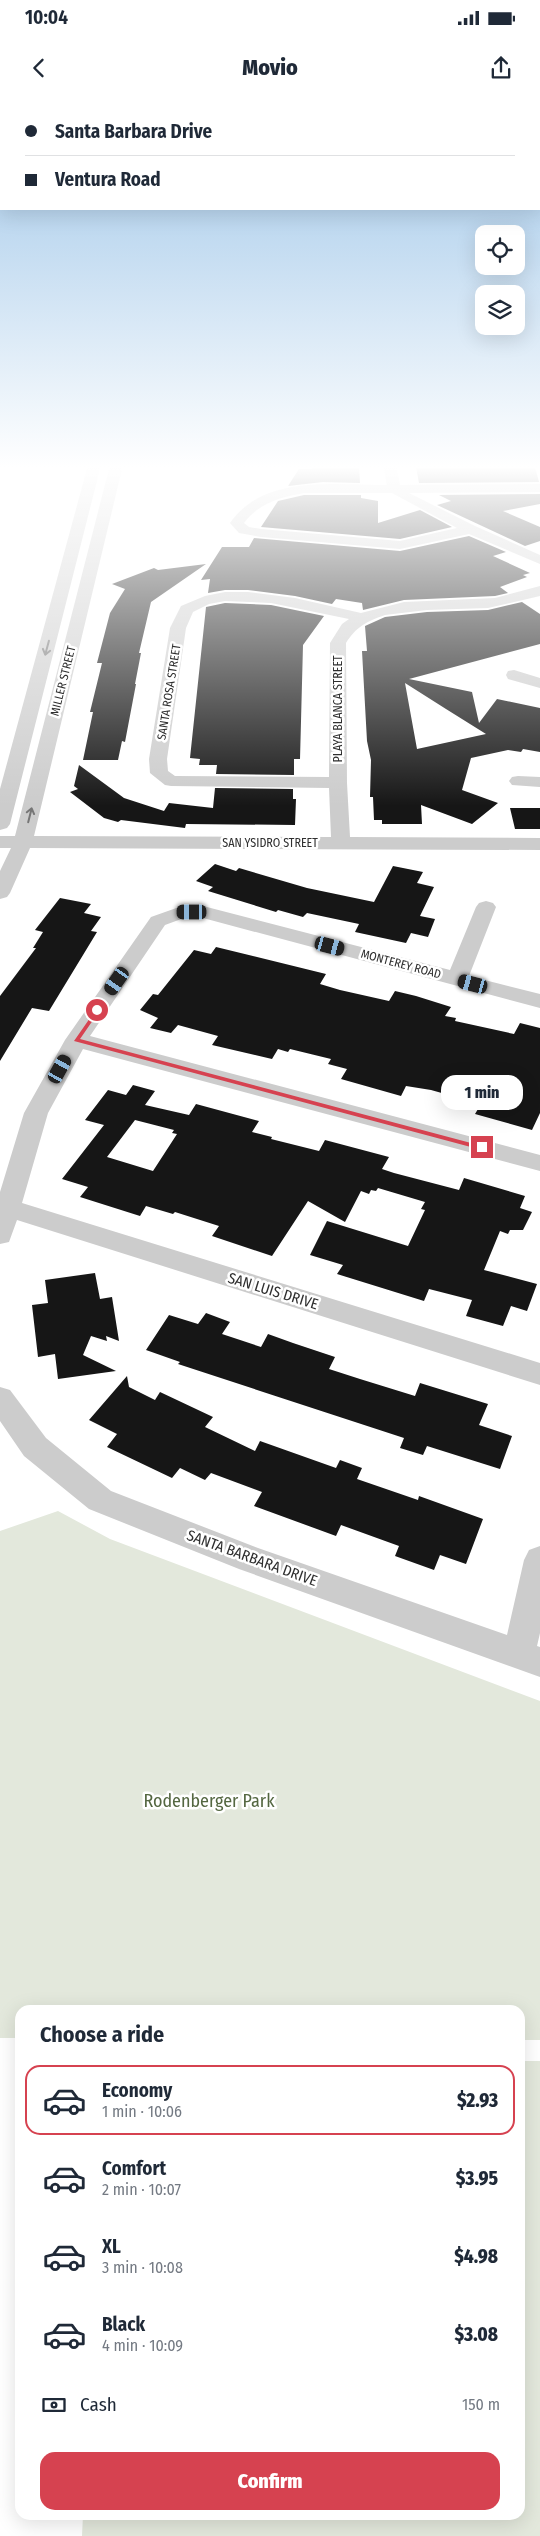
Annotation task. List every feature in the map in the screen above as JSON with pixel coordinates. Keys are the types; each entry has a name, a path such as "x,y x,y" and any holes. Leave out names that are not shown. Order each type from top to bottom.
{"street":[{"name":"MILLER STREET","path":"0,824 65,579"},
{"name":"MILLER STREET","path":"0,893 23,842 89,579"},
{"path":"360,617 421,605 488,603 540,591"},
{"name":"SANTA ROSA STREET","path":"338,783 171,781 158,773 158,759 178,628 186,609 205,599 242,596 360,617"},
{"name":"PLAYA BLANCA STREET","path":"341,844 338,783 338,642 347,626 360,617"},
{"path":"514,675 540,683"},
{"path":"518,781 540,782"},
{"name":"SAN YSIDRO STREET","path":"0,842 540,844"},
{"path":"457,979 486,907"},
{"name":"MONTEREY ROAD","path":"76,1040 158,922 174,914 203,912 540,1002"},
{"path":"0,1235 6,1208 36,1113 76,1040 540,1163"},
{"name":"SAN LUIS DRIVE","path":"6,1208 540,1374"},
{"name":"SANTA BARBARA DRIVE","path":"0,1398 36,1447 100,1500 250,1559 530,1658"},
{"path":"530,1658 540,1560"}],"green space":[{"name":"Rodenberger Park","path":"58,1511 110,1539 540,1701 540,2040 525,2040 525,2005 15,2005 15,2038 0,2038 0,1531"},
{"path":"525,2061 540,2061 540,2536 82,2536 83,2520 525,2520"}],"building":[{"path":"126,579 185,579 151,602 139,653 141,653 125,742 122,741 118,760 83,760 93,712 90,712 102,663 97,663 110,613 125,589 112,584"},
{"path":"202,579 522,579 500,587 508,593 495,596 404,600 363,610 362,603 336,599 332,604 295,596 248,590 225,590 208,593 210,579 201,580"},
{"path":"522,602 540,614 540,644 409,679 472,692 479,723 497,699 540,708 540,752 523,749 521,752 508,750 471,758 462,790 498,803 472,824 421,805 422,824 382,824 382,820 374,820 373,797 370,797 371,760 367,741 362,651 367,651 365,626 385,617 427,612 488,610","holes":["405,683 486,734 417,749"]},
{"path":"225,603 271,605 324,616 303,645 300,759 294,759 294,775 216,774 217,765 199,765 200,759 190,758 206,607"},
{"path":"79,765 124,798 164,811 169,803 213,808 215,788 293,789 293,799 296,799 295,825 186,824 185,828 121,820 118,822 104,818 70,792 78,789 74,786"},
{"path":"510,808 540,808 540,829 515,829"},
{"path":"215,864 236,871 239,868 307,888 374,902 393,866 423,872 417,883 434,887 420,916 435,919 428,937 411,933 406,943 355,932 359,924 307,913 303,917 278,910 276,912 208,891 213,887 196,881"},
{"path":"60,898 91,904 84,913 101,917 91,931 97,932 49,1011 32,1008 0,1061 0,996 36,948 33,948 43,932 35,930"},
{"path":"216,947 326,974 320,984 340,990 389,1001 395,991 416,996 451,1007 445,1016 456,1018 455,1021 514,1034 520,1023 540,1028 540,1113 532,1130 475,1114 481,1104 431,1090 406,1086 401,1096 341,1079 347,1069 328,1064 331,1059 290,1049 288,1052 278,1049 272,1059 212,1045 218,1036 178,1025 171,1033 150,1028 158,1018 140,1010 153,994 158,995 194,950 211,954"},
{"path":"133,1085 155,1091 145,1105 189,1115 196,1104 259,1121 252,1132 272,1137 271,1139 319,1151 325,1140 389,1157 382,1169 394,1173 459,1190 464,1178 525,1196 520,1208 532,1212 523,1230 510,1230 508,1234 500,1231 484,1270 537,1284 527,1311 511,1306 503,1326 466,1316 472,1300 429,1289 424,1301 337,1274 343,1265 310,1255 327,1221 408,1246 425,1210 421,1209 425,1202 378,1188 376,1191 371,1190 369,1194 361,1191 345,1222 308,1201 272,1256 212,1236 219,1226 175,1212 173,1214 146,1206 140,1216 80,1197 88,1187 62,1179 104,1125 85,1120 108,1090 126,1095","holes":["135,1120 174,1130 172,1133 177,1134 153,1171 107,1157"]},
{"path":"95,1273 100,1299 112,1297 119,1341 106,1336 107,1341 91,1336 83,1355 116,1371 58,1379 55,1354 38,1357 32,1305 48,1303 45,1280"},
{"path":"206,1313 230,1322 222,1334 261,1347 268,1334 335,1357 329,1369 415,1396 420,1383 488,1404 479,1425 512,1436 500,1469 427,1446 423,1455 400,1448 404,1438 178,1364 180,1362 146,1350 169,1315 198,1324"},
{"path":"127,1376 129,1387 155,1400 160,1392 213,1417 205,1427 255,1451 260,1441 336,1468 340,1460 362,1468 357,1479 418,1500 419,1496 483,1519 466,1564 440,1555 434,1570 395,1556 399,1546 341,1525 336,1536 254,1506 262,1492 211,1473 205,1480 180,1468 172,1478 107,1447 117,1434 89,1420"}],"route":[{"path":"97,1010 76,1040 482,1147"}]}
